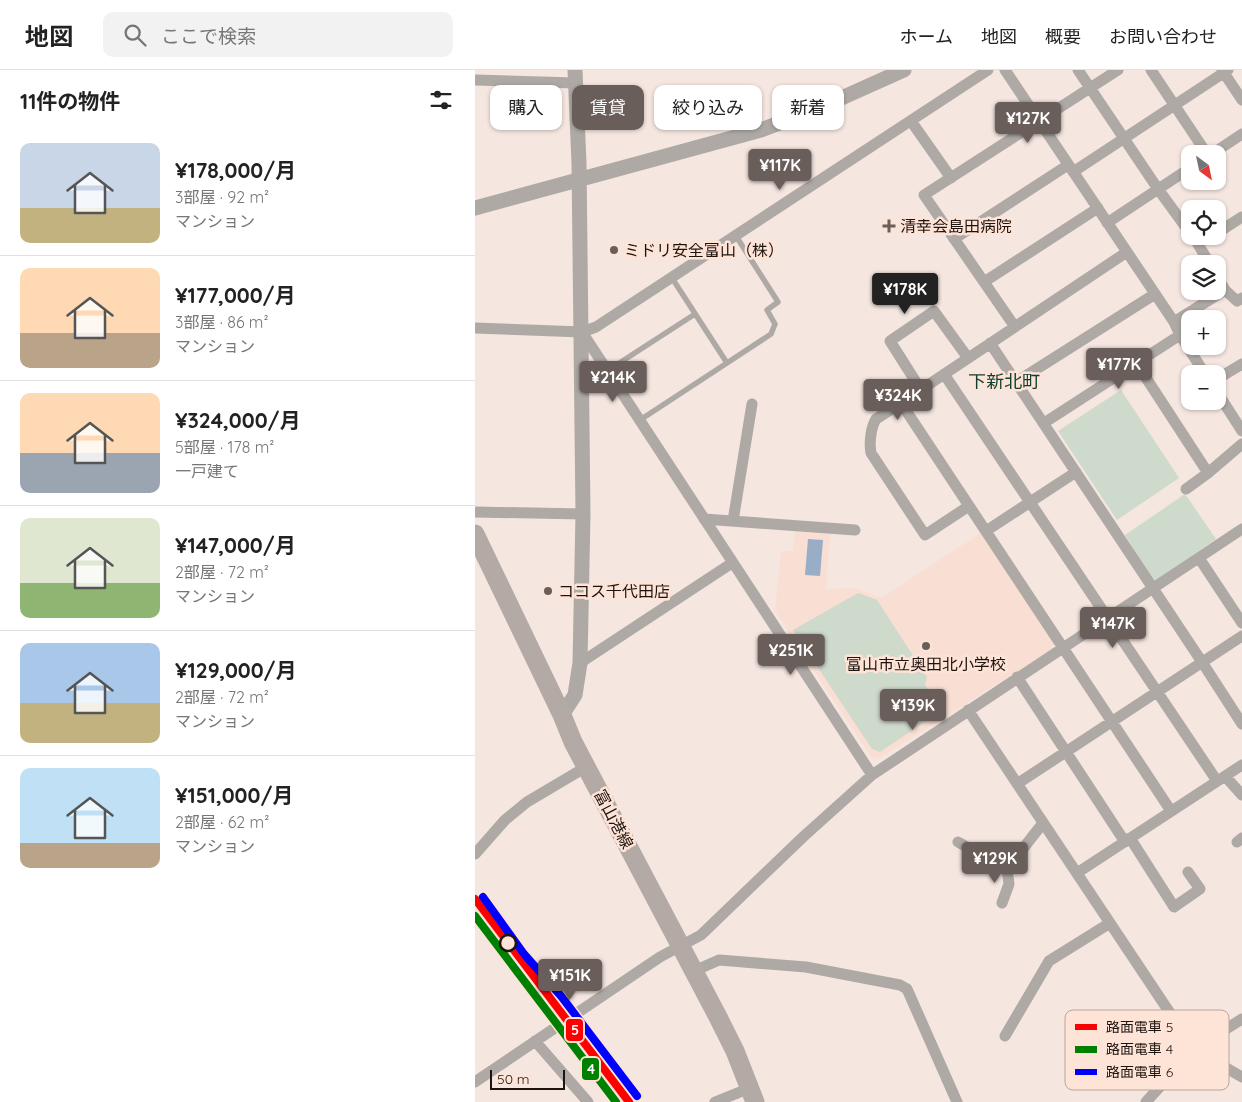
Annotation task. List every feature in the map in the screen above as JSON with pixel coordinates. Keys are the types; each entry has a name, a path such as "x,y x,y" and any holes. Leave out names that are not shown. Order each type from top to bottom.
{"main road":[{"name":"富山港線","path":"475,534 562,715 573,742 735,1051 752,1095"}],"street":[{"path":"475,208 761,130 817,109 903,70"},
{"path":"1005,70 1174,322 1199,365"},
{"path":"1078,70 1158,190 1181,221"},
{"path":"1015,327 924,196 1118,70"},
{"path":"1151,70 1201,145"},
{"path":"954,239 1071,168 1124,139 1225,71 1242,100"},
{"path":"475,328 582,332 596,327 911,121 982,72"},
{"path":"475,80 575,77 582,332 583,514 580,663 575,695 562,715"},
{"path":"911,121 951,178"},
{"path":"1226,145 1242,134"},
{"path":"1107,223 1181,174"},
{"path":"984,282 1098,208"},
{"path":"1226,228 1242,218"},
{"path":"969,506 925,535 871,453 870,448 876,419 1127,252"},
{"path":"1226,291 1237,301 1242,298"},
{"path":"1016,382 1155,294"},
{"path":"1174,322 1209,300"},
{"path":"921,390 890,341 934,311 968,358"},
{"path":"582,332 872,775"},
{"path":"1044,423 1180,335"},
{"path":"991,343 1242,724"},
{"path":"1137,364 1208,473"},
{"path":"1226,374 1242,364"},
{"path":"944,374 1157,692 1221,779 1242,795"},
{"path":"901,403 1171,811"},
{"path":"733,521 751,404"},
{"path":"1226,406 1242,431"},
{"path":"1187,489 1242,444"},
{"path":"986,531 1076,472"},
{"path":"475,512 583,514"},
{"path":"704,519 855,530"},
{"path":"475,1082 660,957 701,935 803,837 872,775 1242,529"},
{"path":"1199,558 1242,623"},
{"path":"580,663 732,562"},
{"path":"1017,784 1242,636"},
{"path":"1017,677 1066,752 1174,907 1200,889 1187,872"},
{"path":"968,710 1168,1010"},
{"path":"1077,873 1242,765"},
{"path":"475,854 505,820 527,802 587,767"},
{"path":"1001,903 1009,884 1007,869 1043,823"},
{"path":"958,842 1007,869"},
{"path":"1005,1036 1049,961 1110,922"},
{"path":"694,971 719,960 806,967 900,985 907,989 957,1102"},
{"path":"1229,1027 1242,1019"},
{"path":"535,1041 588,1102"},
{"path":"1229,1069 1242,1077"},
{"path":"1145,1102 1156,1090"},
{"path":"715,1102 752,1095"}],"lane":[{"path":"640,420 771,334 775,324 767,310 778,302 736,236"},
{"path":"672,278 727,363"},
{"path":"607,371 695,314"}],"shaded area":[{"name":"富山市立奥田北小学校","path":"795,531 830,534 826,589 855,588 881,598 981,533 1054,644 1052,649 880,758 871,757 775,611 781,551 793,551"}],"green space":[{"path":"1121,390 1179,478 1117,520 1058,431"},
{"path":"1185,494 1216,539 1156,580 1152,579 1125,535"},
{"path":"858,593 877,600 927,677 925,685 941,711 880,752 872,749 793,630"}],"water":[{"path":"808,539 823,540 820,576 805,575"}],"tram line":[{"name":"6","path":"483,897 524,954 561,996 637,1096"},
{"name":"5","path":"475,899 629,1102"},
{"name":"4","path":"475,916 616,1102"}],"place":[{"name":"清幸会島田病院","path":"889,226"},
{"name":"ミドリ安全富山（株）","path":"614,250"},
{"name":"ココス千代田店","path":"548,591"},
{"name":"富山市立奥田北小学校","path":"926,646"}],"district":[{"name":"下新北町","path":"1004,381"}]}
